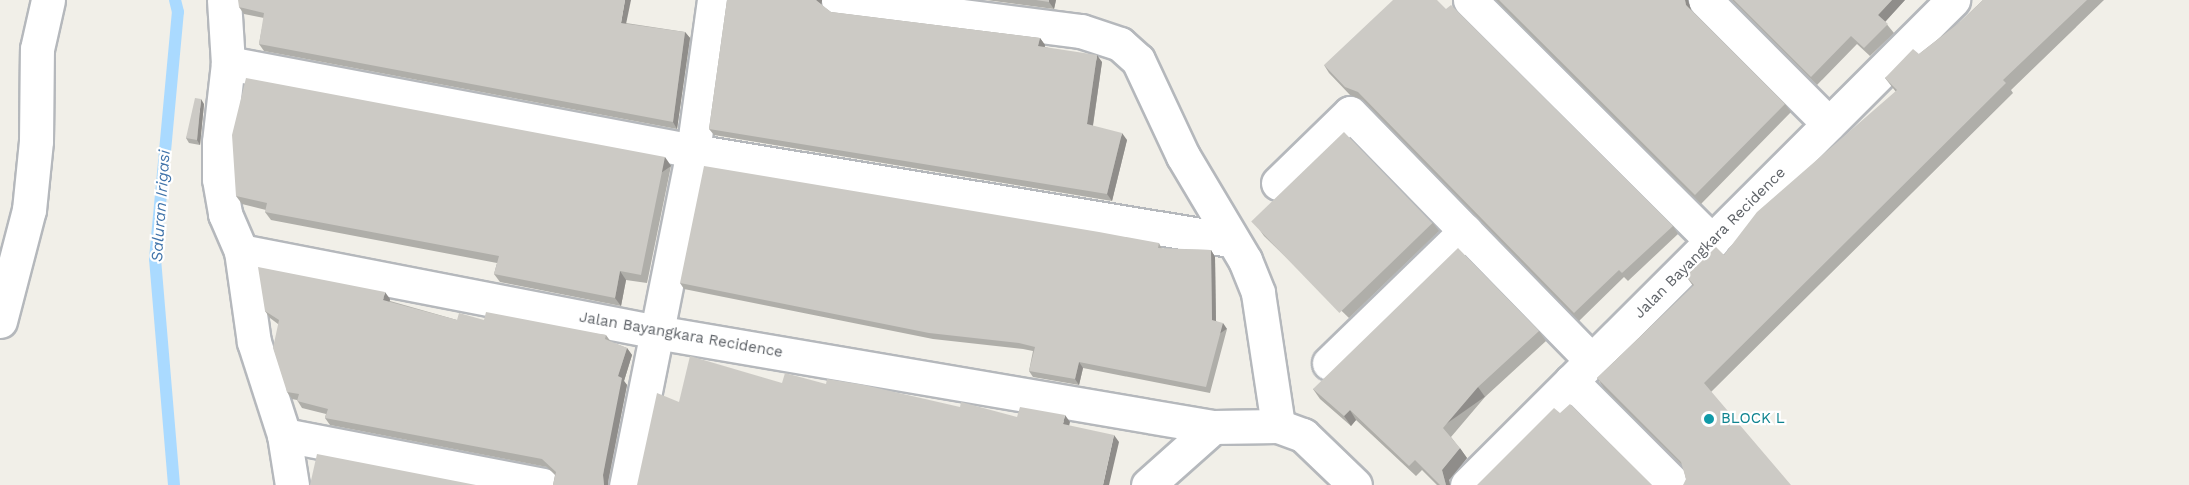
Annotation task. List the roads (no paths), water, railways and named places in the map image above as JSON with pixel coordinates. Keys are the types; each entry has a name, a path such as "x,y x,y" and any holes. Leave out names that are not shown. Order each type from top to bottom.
{"street":[{"path":"0,321 29,210 36,141 37,49 48,0"},
{"path":"224,0 228,63 219,142 219,179 225,214 241,251 254,342 284,435 292,485"},
{"path":"626,485 693,151 714,0"},
{"path":"838,0 1081,31 1120,44 1138,60 1183,156 1230,240 1245,260 1258,293 1278,426"},
{"path":"1470,0 1712,241"},
{"path":"1706,0 1829,124"},
{"name":"Jalan Bayangkara Recidence","path":"1467,485 1829,124 1946,2"},
{"path":"228,63 693,151 1230,240"},
{"path":"1278,183 1341,105 1465,231 1675,485"},
{"path":"1329,363 1465,231"},
{"name":"Jalan Bayangkara Recidence","path":"241,251 656,332 1213,428 1278,426 1304,435 1355,485"},
{"path":"1148,485 1213,428"},
{"path":"284,435 543,485"}],"waterway":[{"name":"Saluran Irigasi","path":"174,485 155,259 178,12 175,0"}],"place":[{"name":"BLOCK L","path":"1709,419"}]}
